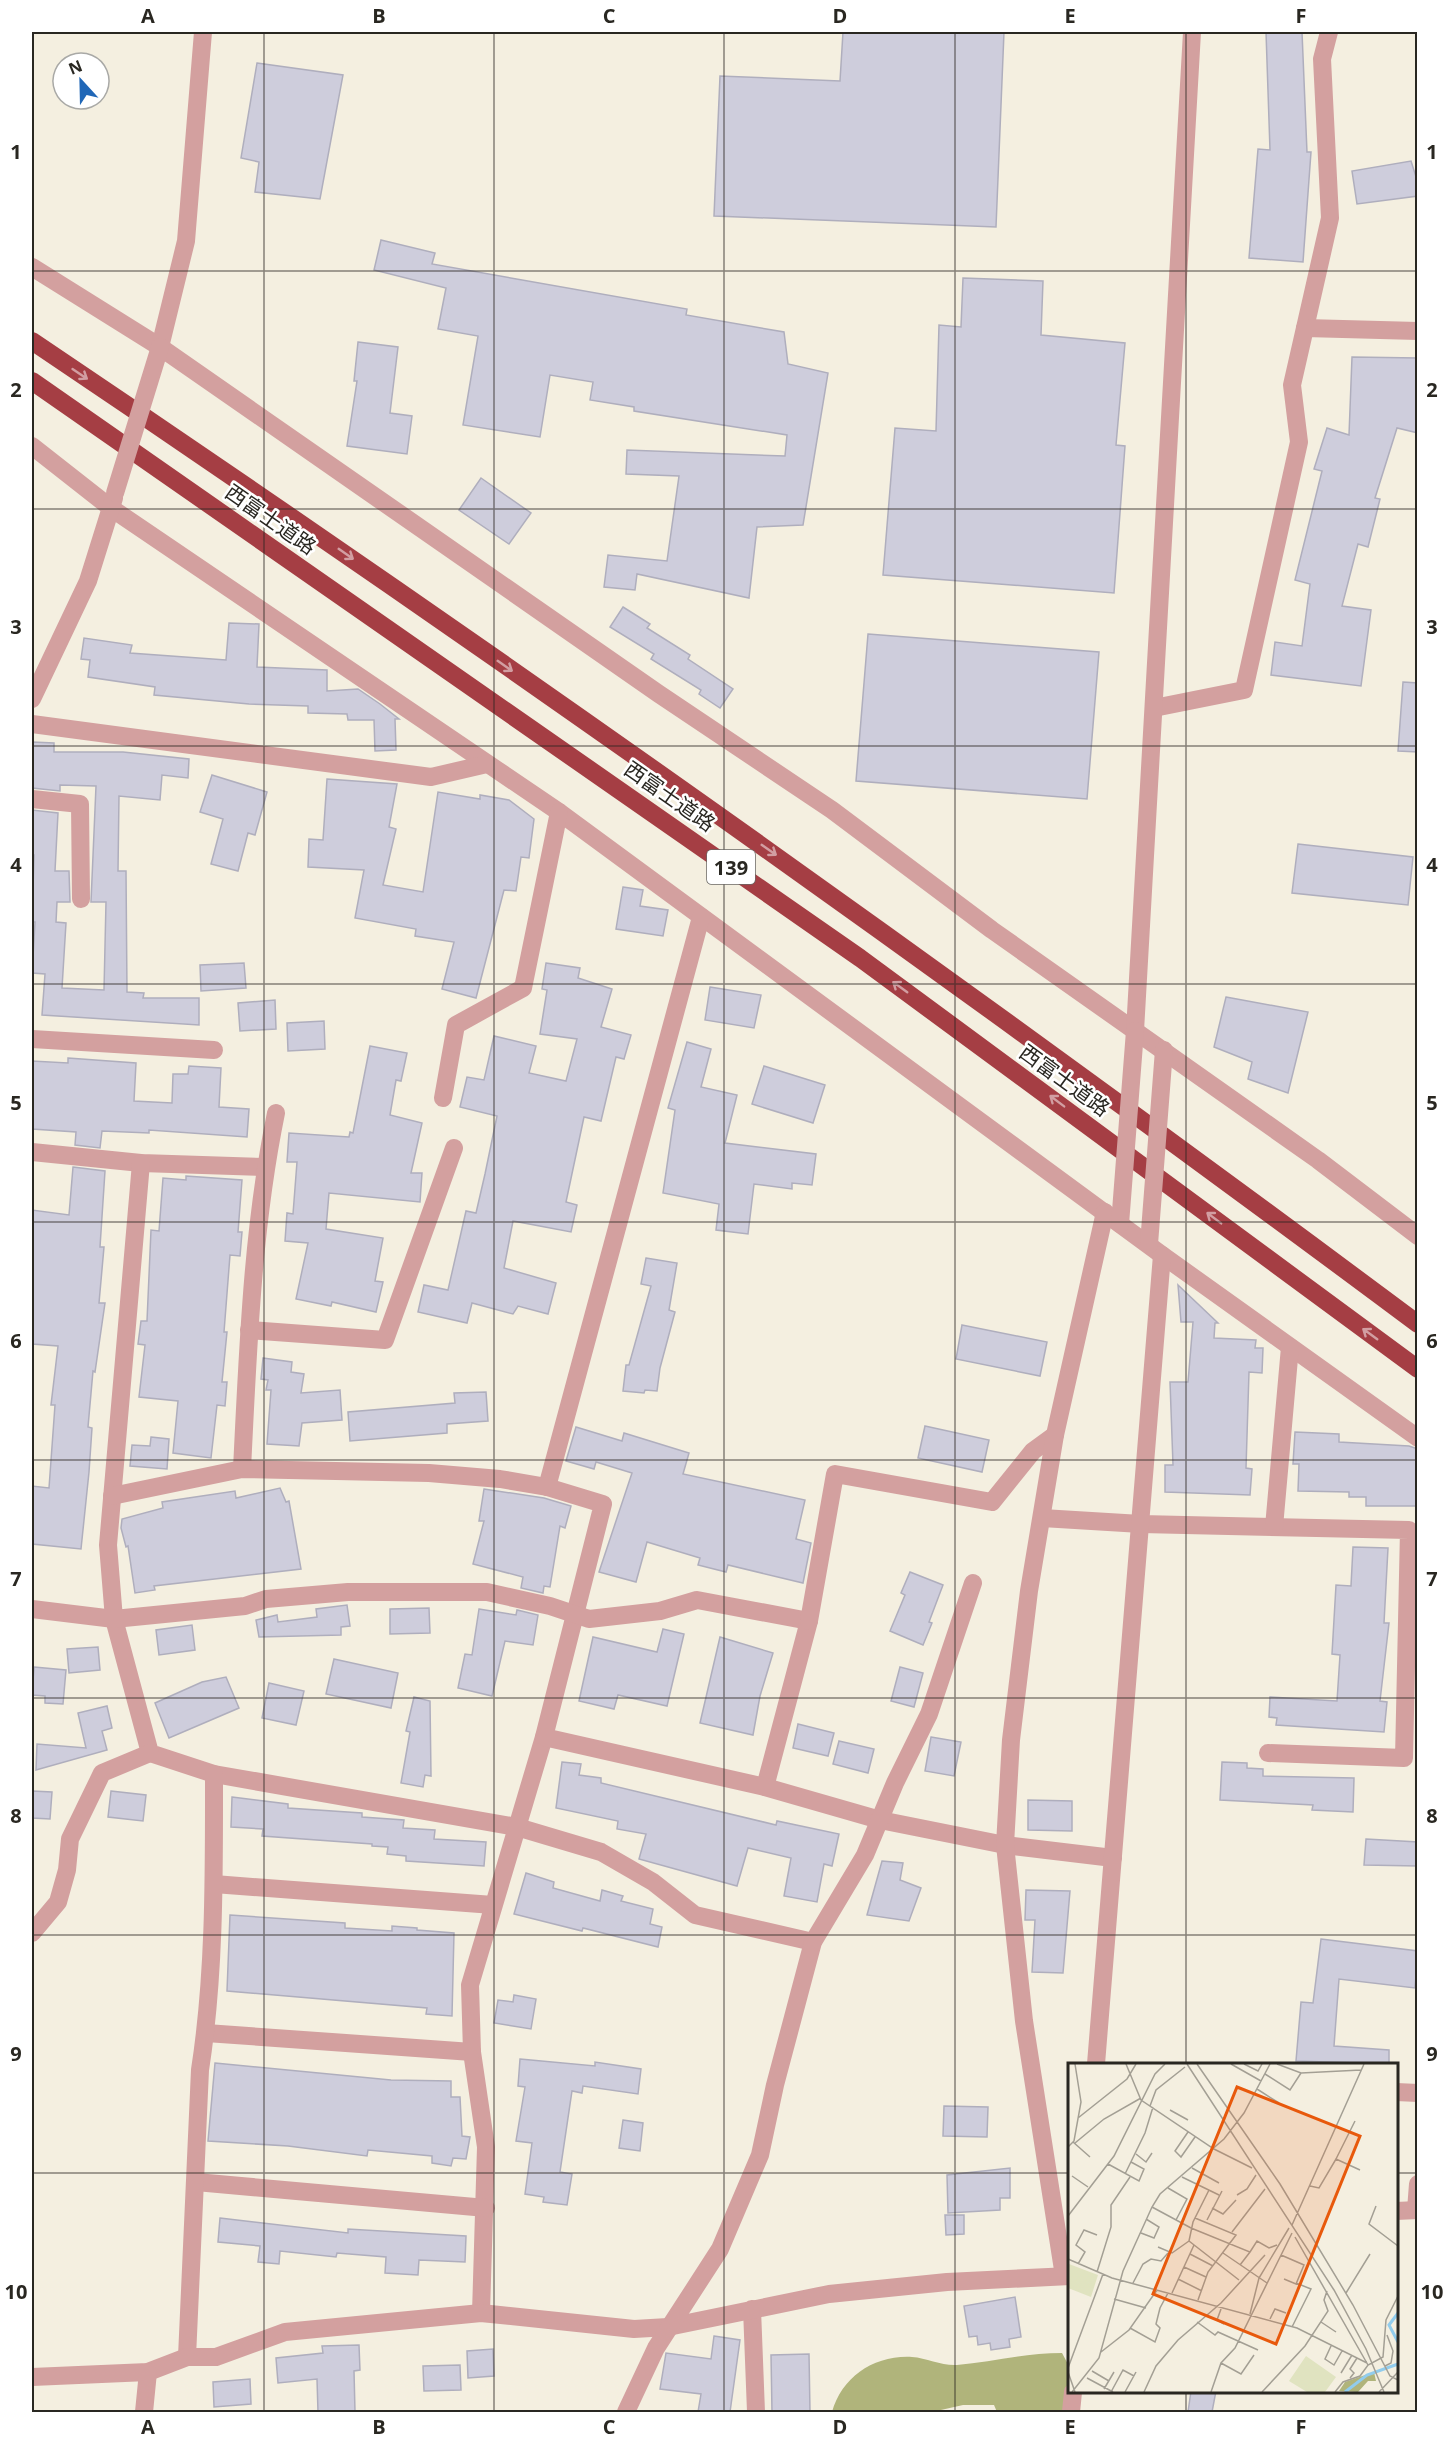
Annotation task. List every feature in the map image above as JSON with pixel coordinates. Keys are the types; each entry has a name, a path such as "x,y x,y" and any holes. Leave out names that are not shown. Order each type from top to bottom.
{"highway":[{"name":"西富士道路","path":"32,341 283,510 816,883 1418,1324"},
{"name":"西富士道路","path":"32,381 860,958 1418,1368"}],"street":[{"path":"32,699 88,581 160,347 186,241 203,32"},
{"path":"1120,1224 1135,1031 1192,32"},
{"path":"1154,708 1244,690 1299,442 1292,385 1330,218 1322,59 1329,32"},
{"path":"32,267 160,347 658,694 832,810 992,930 1318,1160 1418,1236"},
{"path":"1305,328 1418,331"},
{"path":"32,446 559,812 1120,1224 1418,1438"},
{"path":"32,724 431,777 487,764"},
{"path":"32,799 80,804 81,899"},
{"path":"443,1098 456,1025 523,988 559,812"},
{"path":"547,1487 701,917"},
{"path":"32,1039 214,1050"},
{"path":"1096,2063 1141,1524 1164,1050"},
{"path":"242,1469 249,1330 265,1167 276,1113"},
{"path":"249,1330 386,1340 454,1148"},
{"path":"32,1152 141,1163 265,1167"},
{"path":"141,1163 108,1545 114,1619 150,1753"},
{"path":"32,2377 148,2372 187,2357 216,2357 285,2332 481,2313 634,2329 668,2327 829,2294 947,2282 1067,2276 1024,2020 1005,1845 1011,1740 1029,1591 1054,1435 1105,1212"},
{"path":"1274,1527 1290,1347"},
{"path":"765,1787 809,1621 835,1473 992,1502 1033,1450 1054,1435"},
{"path":"112,1496 242,1469 429,1473 500,1479 547,1487 603,1504 544,1737 470,1984 472,2052 486,2147 486,2208 481,2313"},
{"path":"1042,1518 1141,1524 1409,1530 1411,1742 1404,1758 1268,1753"},
{"path":"626,2412 668,2327 720,2249 760,2155 775,2085 813,1942 865,1855 929,1714 973,1582"},
{"path":"32,1609 114,1619 245,1606 266,1599 348,1592 487,1592 589,1619 660,1611 697,1600 777,1617 809,1621"},
{"path":"544,1737 765,1787 880,1820 1005,1845 1113,1858"},
{"path":"32,1933 58,1902 67,1870 70,1839 102,1773 150,1753 214,1774 517,1827 601,1852 653,1882 695,1915 813,1942"},
{"path":"187,2357 200,2070 206,2033 214,1884 214,1774"},
{"path":"214,1884 493,1905"},
{"path":"206,2033 472,2052"},
{"path":"1398,2092 1418,2093"},
{"path":"196,2182 486,2208"},
{"path":"1398,2211 1417,2210 1418,2184"},
{"path":"752,2309 756,2412"},
{"path":"144,2412 148,2372"},
{"path":"1071,2412 1073,2393"}],"green space":[{"path":"1062,2353 1068,2364 1069,2412 997,2412 994,2405 963,2405 932,2412 832,2412 843,2388 852,2379 873,2364 885,2360 912,2357 957,2365 1035,2354"}],"building":[{"path":"843,32 1004,32 996,227 714,216 720,76 840,81"},
{"path":"1266,32 1302,32 1307,152 1311,152 1303,262 1249,258 1258,149 1270,150"},
{"path":"257,63 343,75 320,199 255,192 259,162 241,158"},
{"path":"1411,161 1418,183 1418,196 1357,204 1352,171"},
{"path":"381,240 435,253 432,264 687,309 686,315 784,332 788,364 828,373 803,525 757,527 749,598 637,574 635,590 604,587 608,555 667,561 679,476 626,474 627,450 785,456 787,435 634,411 634,407 590,400 593,382 550,375 540,437 463,425 478,336 438,329 446,288 374,270"},
{"path":"963,278 1043,281 1041,335 1125,343 1116,445 1125,446 1114,593 883,575 895,428 936,431 939,325 961,327"},
{"path":"358,342 398,347 390,413 412,416 407,454 347,446 357,381 354,381"},
{"path":"1352,357 1418,358 1418,433 1397,428 1375,498 1380,499 1368,547 1358,544 1342,606 1371,610 1361,686 1271,675 1275,642 1302,646 1310,584 1295,580 1322,471 1314,469 1327,428 1349,435"},
{"path":"481,478 531,513 509,544 459,510"},
{"path":"623,607 650,624 647,628 690,655 688,659 733,689 720,708 699,694 701,690 651,659 654,654 610,627"},
{"path":"229,623 259,624 257,667 327,670 327,691 358,689 380,704 399,719 395,719 396,750 375,751 374,720 348,720 347,714 308,713 308,706 249,704 154,695 155,687 88,677 90,660 81,659 84,638 132,645 130,653 226,660"},
{"path":"868,634 1099,652 1087,799 856,781"},
{"path":"1403,682 1418,683 1418,752 1398,751"},
{"path":"32,742 54,743 54,752 123,752 189,759 188,778 162,775 160,800 119,796 118,871 126,871 127,992 144,993 143,998 199,998 199,1025 42,1015 45,974 32,973 35,922 32,922 34,855 32,855 32,810 58,813 55,871 69,871 70,902 57,902 56,922 66,923 62,988 104,990 106,902 91,902 96,786 60,785 60,791 32,788"},
{"path":"212,775 267,792 255,835 248,833 238,871 211,864 223,819 200,812"},
{"path":"327,779 397,784 389,827 396,829 383,885 423,892 438,792 480,799 480,795 509,800 534,819 529,858 521,857 516,891 504,890 476,998 442,989 454,942 415,936 416,929 355,918 364,870 308,867 309,839 323,840"},
{"path":"1298,844 1413,857 1408,905 1292,893"},
{"path":"623,887 643,890 640,906 668,910 663,936 616,929"},
{"path":"244,963 246,988 201,991 200,965"},
{"path":"546,963 580,968 578,978 612,989 601,1027 631,1035 624,1059 616,1057 601,1121 584,1117 566,1202 577,1205 571,1232 513,1221 504,1268 556,1283 548,1314 518,1306 513,1314 472,1303 467,1323 418,1312 424,1285 448,1290 466,1211 476,1213 485,1174 497,1116 460,1107 467,1077 484,1080 494,1036 536,1046 529,1073 566,1081 577,1039 540,1034 547,990 542,989"},
{"path":"710,987 761,995 754,1028 705,1020"},
{"path":"1226,997 1308,1012 1288,1093 1248,1079 1252,1062 1214,1047"},
{"path":"275,1000 276,1029 240,1031 238,1003"},
{"path":"324,1021 325,1049 288,1051 287,1023"},
{"path":"687,1042 711,1049 701,1087 737,1095 725,1143 816,1154 812,1185 792,1183 792,1189 754,1184 748,1234 716,1230 719,1204 663,1193 675,1110 668,1108"},
{"path":"370,1046 407,1053 401,1081 396,1080 390,1115 422,1123 411,1173 422,1173 420,1202 329,1193 326,1229 383,1238 375,1281 383,1282 376,1312 332,1302 331,1306 296,1299 308,1243 285,1241 287,1213 293,1214 297,1162 287,1162 289,1133 349,1137 350,1132 353,1133"},
{"path":"68,1058 136,1063 134,1101 172,1103 173,1074 188,1074 189,1066 221,1068 219,1107 249,1109 247,1137 149,1130 149,1133 102,1131 100,1148 75,1145 76,1132 32,1129 32,1061 68,1063"},
{"path":"764,1066 825,1085 813,1123 752,1104"},
{"path":"73,1167 105,1171 100,1247 104,1247 99,1303 105,1303 95,1372 93,1371 88,1427 92,1428 81,1549 32,1544 32,1486 49,1488 55,1405 51,1405 58,1346 32,1344 32,1210 69,1215"},
{"path":"186,1176 242,1180 238,1232 242,1232 240,1256 230,1255 224,1332 227,1332 222,1382 227,1382 225,1406 217,1405 211,1458 173,1453 178,1401 139,1397 145,1345 138,1344 141,1321 147,1321 151,1230 159,1231 163,1178 186,1180"},
{"path":"646,1258 677,1263 669,1310 675,1312 660,1368 657,1391 645,1390 644,1393 623,1391 626,1365 629,1365 651,1286 641,1284"},
{"path":"1178,1285 1218,1323 1215,1323 1214,1338 1256,1340 1255,1348 1263,1348 1262,1373 1249,1372 1246,1468 1252,1469 1250,1495 1165,1492 1165,1465 1173,1465 1170,1382 1188,1382 1193,1322 1181,1322"},
{"path":"962,1325 1047,1342 1040,1376 956,1359"},
{"path":"263,1358 292,1362 291,1372 304,1374 301,1393 340,1390 342,1420 302,1423 299,1446 267,1444 271,1390 266,1390 268,1380 261,1379"},
{"path":"486,1392 488,1421 447,1424 447,1433 350,1441 348,1412 455,1403 454,1393"},
{"path":"925,1426 989,1440 982,1472 918,1458"},
{"path":"576,1427 622,1441 624,1433 689,1453 683,1474 805,1500 796,1539 811,1543 803,1583 728,1565 726,1572 698,1565 700,1558 647,1542 636,1582 599,1572 632,1473 596,1462 594,1469 566,1461"},
{"path":"1295,1432 1339,1434 1339,1442 1409,1446 1418,1449 1418,1506 1366,1506 1366,1497 1349,1497 1349,1492 1298,1491 1299,1464 1293,1464"},
{"path":"151,1437 169,1439 167,1469 130,1466 132,1445 150,1446"},
{"path":"280,1488 286,1502 289,1501 301,1569 154,1586 155,1590 135,1593 128,1546 126,1547 121,1528 122,1519 163,1508 162,1502 235,1491 236,1498"},
{"path":"484,1489 544,1498 571,1506 565,1528 560,1526 550,1587 544,1586 543,1593 521,1588 523,1577 473,1564 484,1521 479,1521"},
{"path":"1353,1547 1388,1548 1384,1623 1389,1623 1380,1701 1387,1702 1384,1732 1276,1725 1277,1718 1269,1717 1270,1697 1337,1701 1340,1655 1332,1654 1336,1585 1351,1586"},
{"path":"910,1572 943,1585 923,1645 890,1631 905,1595 901,1593"},
{"path":"347,1605 350,1626 341,1627 341,1635 259,1637 256,1620 277,1615 278,1622 317,1617 316,1609"},
{"path":"429,1608 430,1633 390,1634 390,1609"},
{"path":"479,1609 516,1615 517,1610 538,1615 533,1645 505,1641 492,1696 458,1688 465,1654 472,1655"},
{"path":"192,1625 195,1650 159,1655 156,1630"},
{"path":"663,1629 684,1634 667,1706 618,1695 614,1709 579,1701 593,1637 657,1652"},
{"path":"720,1637 773,1653 760,1696 753,1735 700,1723"},
{"path":"98,1647 100,1670 69,1673 67,1649"},
{"path":"334,1659 398,1673 391,1708 326,1694"},
{"path":"34,1667 66,1670 63,1704 45,1703 45,1696 32,1695"},
{"path":"900,1667 923,1673 914,1707 891,1701"},
{"path":"226,1677 239,1708 169,1738 155,1703 202,1682"},
{"path":"269,1683 304,1691 296,1725 262,1718"},
{"path":"414,1697 430,1701 431,1776 425,1775 423,1787 401,1783 410,1732 406,1731"},
{"path":"107,1706 112,1728 102,1731 107,1750 36,1770 37,1744 86,1748 78,1713"},
{"path":"798,1724 834,1733 828,1756 793,1748"},
{"path":"931,1737 961,1742 954,1776 925,1771"},
{"path":"839,1741 874,1749 868,1773 833,1764"},
{"path":"562,1762 581,1764 579,1775 601,1778 601,1783 776,1825 777,1821 839,1834 832,1866 824,1864 817,1902 784,1896 791,1858 748,1848 737,1886 639,1859 646,1834 617,1829 618,1821 556,1808"},
{"path":"1222,1762 1247,1763 1247,1768 1263,1769 1263,1776 1354,1778 1353,1812 1312,1810 1313,1805 1220,1800"},
{"path":"32,1791 52,1792 50,1819 32,1818"},
{"path":"111,1791 146,1795 143,1821 108,1817"},
{"path":"232,1797 288,1804 288,1808 362,1813 362,1817 404,1820 403,1828 435,1830 434,1839 486,1842 484,1866 406,1861 406,1856 387,1854 388,1847 372,1846 372,1844 262,1836 263,1829 231,1827"},
{"path":"1028,1800 1072,1801 1072,1831 1028,1830"},
{"path":"1366,1839 1418,1842 1418,1866 1364,1865"},
{"path":"882,1861 903,1863 900,1880 921,1888 909,1921 867,1915"},
{"path":"526,1873 554,1882 553,1888 600,1901 602,1890 623,1896 621,1901 653,1909 650,1924 662,1927 658,1947 514,1914"},
{"path":"1026,1890 1070,1891 1063,1973 1032,1972 1035,1920 1025,1920"},
{"path":"230,1915 345,1923 345,1928 392,1931 392,1926 454,1933 452,2016 426,2014 427,2008 227,1991"},
{"path":"1321,1939 1418,1951 1415,1988 1339,1979 1334,2046 1389,2050 1389,2063 1296,2061 1301,2002 1313,2003"},
{"path":"514,1995 536,1999 531,2029 494,2023 498,2000 513,2002"},
{"path":"520,2059 595,2066 595,2062 641,2069 638,2094 583,2086 582,2093 572,2091 560,2172 572,2174 567,2205 543,2202 544,2197 525,2194 532,2143 516,2141 525,2087 518,2086"},
{"path":"215,2063 391,2080 451,2081 451,2097 460,2097 462,2136 470,2137 466,2159 453,2158 451,2166 432,2163 432,2156 368,2150 367,2156 288,2146 208,2141"},
{"path":"944,2106 988,2107 987,2137 943,2136"},
{"path":"623,2120 643,2123 640,2151 619,2148"},
{"path":"1010,2168 1010,2198 1000,2198 1000,2210 948,2213 947,2175"},
{"path":"945,2215 964,2215 964,2234 946,2235"},
{"path":"220,2218 348,2233 348,2229 466,2236 465,2262 419,2260 418,2275 385,2273 386,2257 337,2253 336,2257 280,2251 279,2264 258,2262 260,2246 218,2242"},
{"path":"1015,2297 1021,2337 1009,2339 1010,2347 991,2350 990,2343 978,2345 977,2336 969,2337 964,2306"},
{"path":"714,2336 740,2340 730,2412 698,2412 701,2394 660,2389 666,2353 711,2359"},
{"path":"359,2345 360,2370 354,2371 355,2412 318,2412 317,2379 278,2383 276,2358 323,2353 322,2346"},
{"path":"493,2349 494,2376 468,2378 467,2351"},
{"path":"809,2354 810,2412 772,2412 771,2355"},
{"path":"460,2365 461,2390 424,2391 423,2366"},
{"path":"250,2379 251,2404 214,2407 213,2382"},
{"path":"1191,2393 1216,2393 1212,2412 1188,2412"}]}
